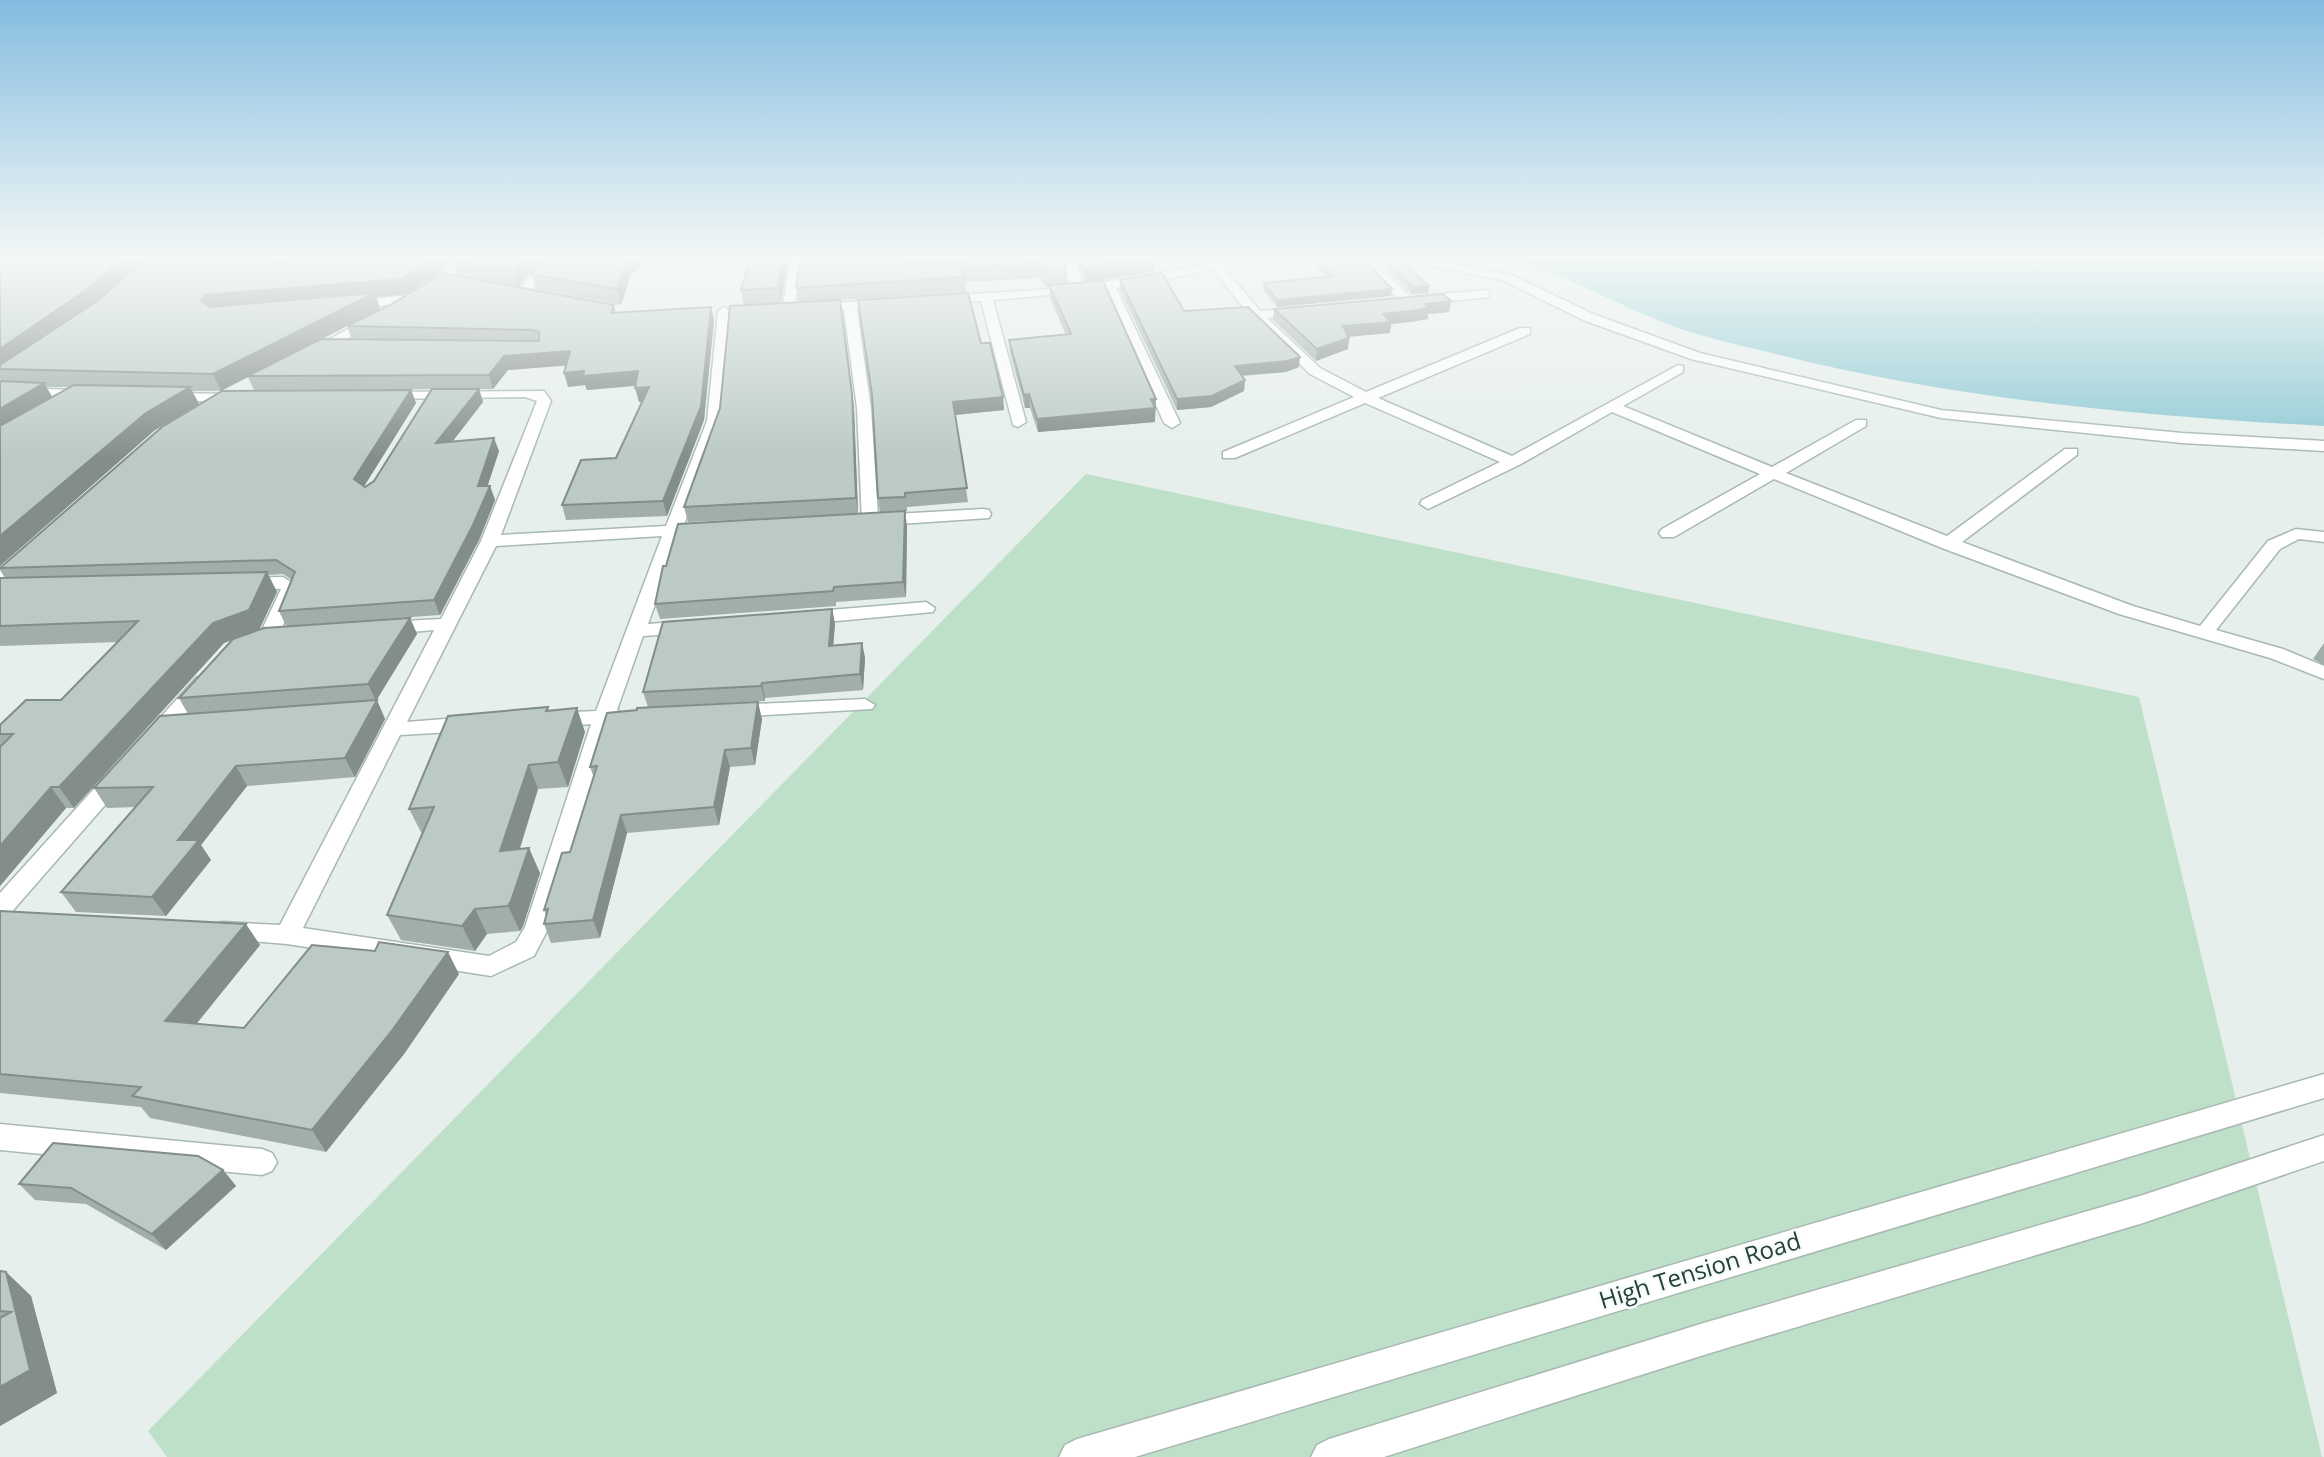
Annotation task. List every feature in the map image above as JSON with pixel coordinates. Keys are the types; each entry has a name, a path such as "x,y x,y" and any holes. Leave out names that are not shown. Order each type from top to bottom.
{"street":[{"path":"294,361 366,324"},
{"path":"195,929 287,935 491,965 525,949 537,927 604,716 714,422 728,324"},
{"path":"852,324 864,408 863,521 983,513"},
{"path":"993,324 1018,422"},
{"path":"1126,324 1172,424"},
{"path":"1266,324 1315,371 1366,398 1513,462"},
{"path":"1607,324 1696,356 1941,414 2182,438 2324,446"},
{"path":"1228,456 1525,331"},
{"path":"326,346 354,346"},
{"path":"1428,504 1513,462 1678,369"},
{"path":"0,392 106,395"},
{"path":"192,415 226,398 248,393"},
{"path":"287,935 491,541 544,401 539,394 532,393 427,400 362,396"},
{"path":"57,408 80,394"},
{"path":"146,396 226,398"},
{"path":"1612,407 1948,544 2138,615 2204,633 2324,673"},
{"path":"1668,533 1769,473 1861,423"},
{"path":"1948,544 2071,452"},
{"path":"491,541 697,530"},
{"path":"2204,633 2274,545 2296,534 2324,537"},
{"path":"4,586 7,565 34,548"},
{"path":"229,584 283,582 290,588 270,636"},
{"path":"788,619 926,608"},
{"path":"365,629 446,624"},
{"path":"636,631 705,626"},
{"path":"245,645 270,636 297,634"},
{"path":"0,909 215,668"},
{"path":"714,712 866,705"},
{"path":"378,710 405,708"},
{"path":"535,721 632,715"},
{"path":"396,729 493,723"},
{"path":"163,726 190,724"},
{"path":"0,920 26,921"},
{"name":"High Tension Road","path":"1077,1457 2321,1091"},
{"path":"0,1137 262,1162"},
{"path":"1329,1457 1707,1338 2143,1209 2324,1148"}],"green space":[{"path":"1086,474 2139,697 2322,1457 167,1457 148,1431"}],"water":[{"path":"1668,324 2324,324 2324,426 2114,411 1974,393 1836,368 1690,332"}],"building":[{"path":"0,324 36,324 0,349"},
{"path":"62,324 312,324 213,374 0,369 0,365"},
{"path":"709,324 701,406 663,501 562,505 581,460 616,458 649,387 635,388 638,371 583,376 584,371 564,373 570,351 504,356 489,375 248,376 321,339 539,341 539,332 532,330 347,326"},
{"path":"728,324 843,324 852,394 856,498 684,507 720,408"},
{"path":"862,324 976,324 981,343 990,343 1003,397 953,402 967,488 878,498 872,395"},
{"path":"1067,324 1122,324 1156,399 1151,399 1155,408 1037,419 1029,394 1024,395 1009,340 1071,334"},
{"path":"1141,324 1266,324 1300,357 1287,361 1235,366 1245,380 1212,396 1177,399"},
{"path":"1290,324 1367,324 1343,326 1349,338 1317,349"},
{"path":"0,381 44,383 0,409"},
{"path":"74,385 190,387 146,413 0,536 0,426"},
{"path":"432,389 479,389 436,443 494,438 478,486 490,486 434,600 279,611 295,572 276,560 0,568 162,427 222,391 411,390 354,479 365,487 374,481"},
{"path":"905,511 903,582 834,587 833,591 655,604 663,566 666,566 678,524"},
{"path":"267,572 249,610 213,623 59,787 51,787 0,846 0,747 13,734 0,734 0,725 26,700 61,700 138,621 0,626 0,578"},
{"path":"832,609 829,646 862,643 860,674 762,683 761,686 643,692 663,622"},
{"path":"410,618 368,684 179,698 233,639 264,628"},
{"path":"377,700 345,758 236,766 178,840 199,840 152,897 61,892 153,787 94,788 160,716"},
{"path":"758,702 751,748 725,750 714,807 621,815 593,920 544,924 548,909 544,910 562,853 570,852 597,766 590,767 607,713 637,708"},
{"path":"548,707 546,711 577,708 558,762 529,765 500,851 529,848 508,906 475,909 462,926 387,915 434,807 409,809 448,716"},
{"path":"0,911 246,924 165,1021 244,1028 312,945 375,951 379,942 448,952 391,1032 312,1130 132,1096 141,1087 0,1074"},
{"path":"53,1143 198,1156 223,1170 152,1234 71,1188 19,1184"},
{"path":"0,1271 6,1272 30,1370 0,1387 0,1318 11,1312 0,1311"}]}
